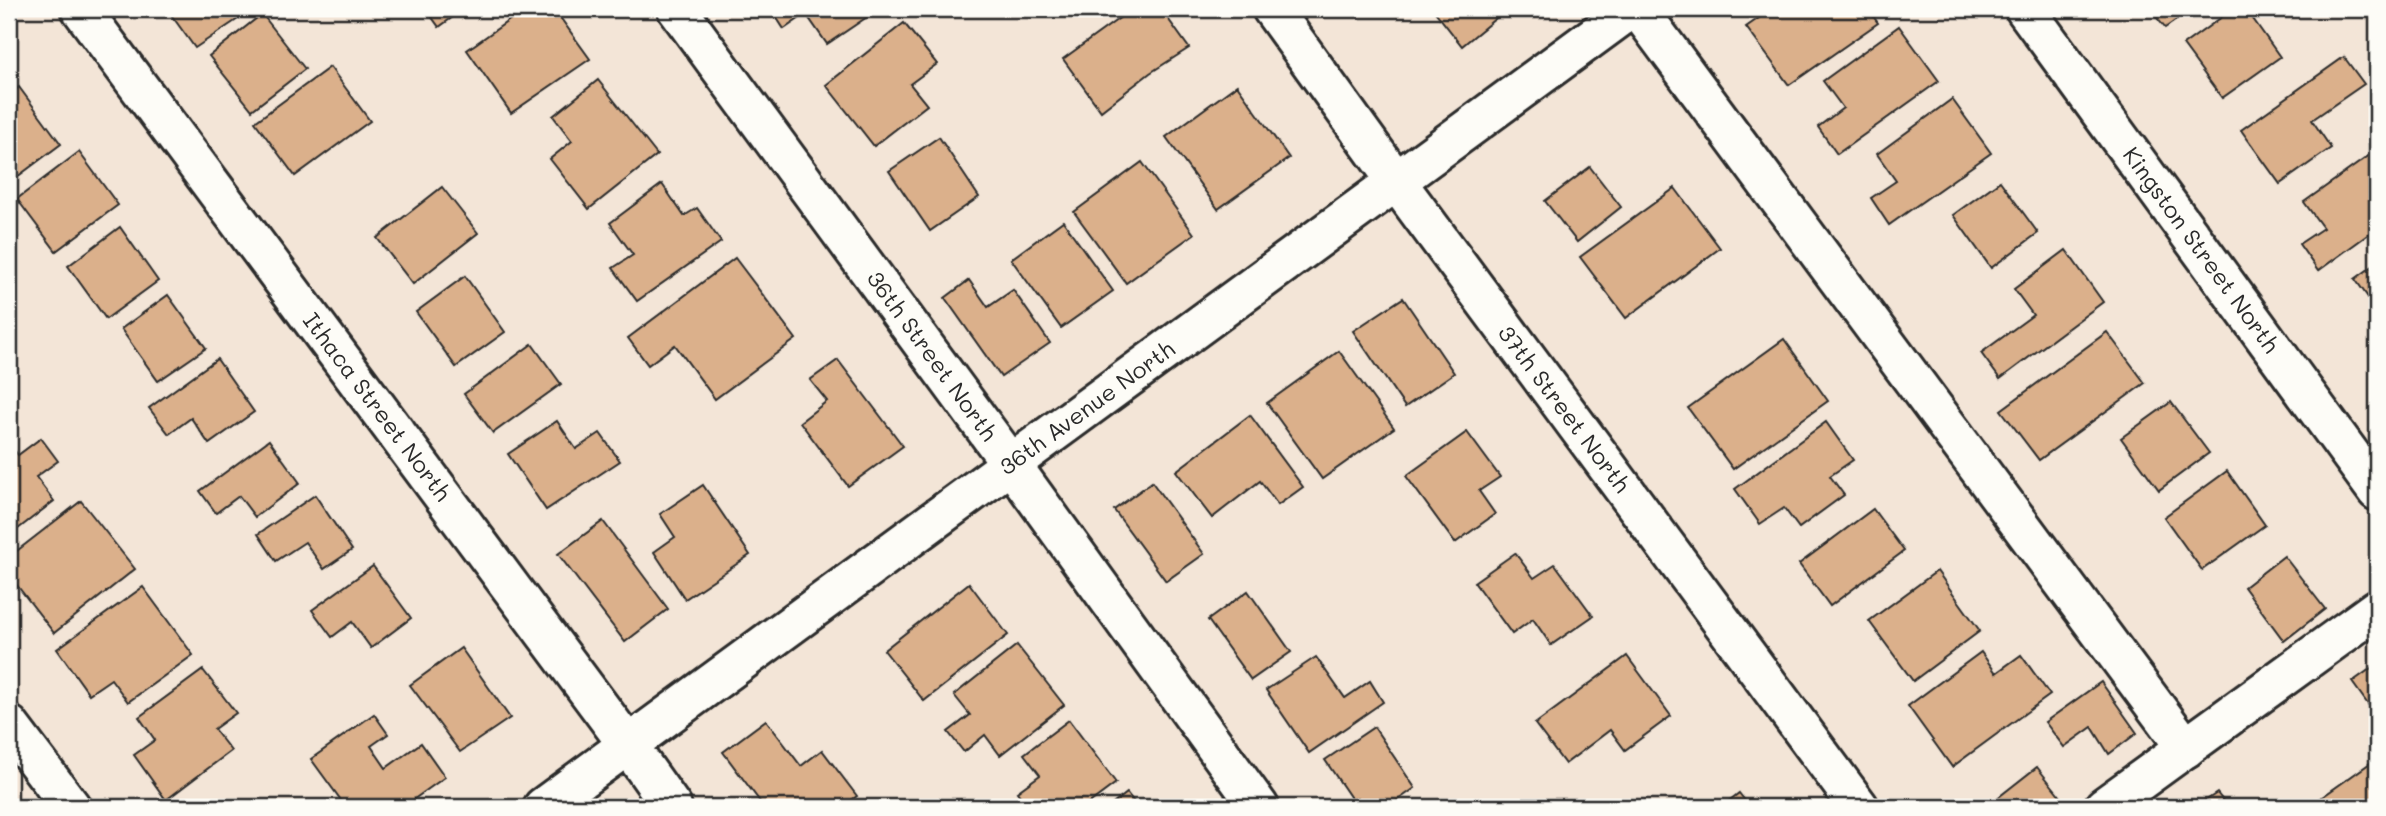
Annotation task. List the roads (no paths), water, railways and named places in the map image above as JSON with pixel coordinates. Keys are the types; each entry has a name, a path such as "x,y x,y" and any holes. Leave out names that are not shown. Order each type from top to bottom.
{"street":[{"name":"Ithaca Street North","path":"81,9 628,745 671,807"},
{"name":"36th Street North","path":"677,9 1259,807"},
{"name":"37th Street North","path":"1272,9 1859,807"},
{"name":"36th Avenue North","path":"543,807 1631,9"},
{"path":"1639,9 2186,748"},
{"name":"Kingston Street North","path":"2025,9 2377,491"},
{"path":"2104,807 2377,609"},
{"path":"9,725 71,807"}]}
